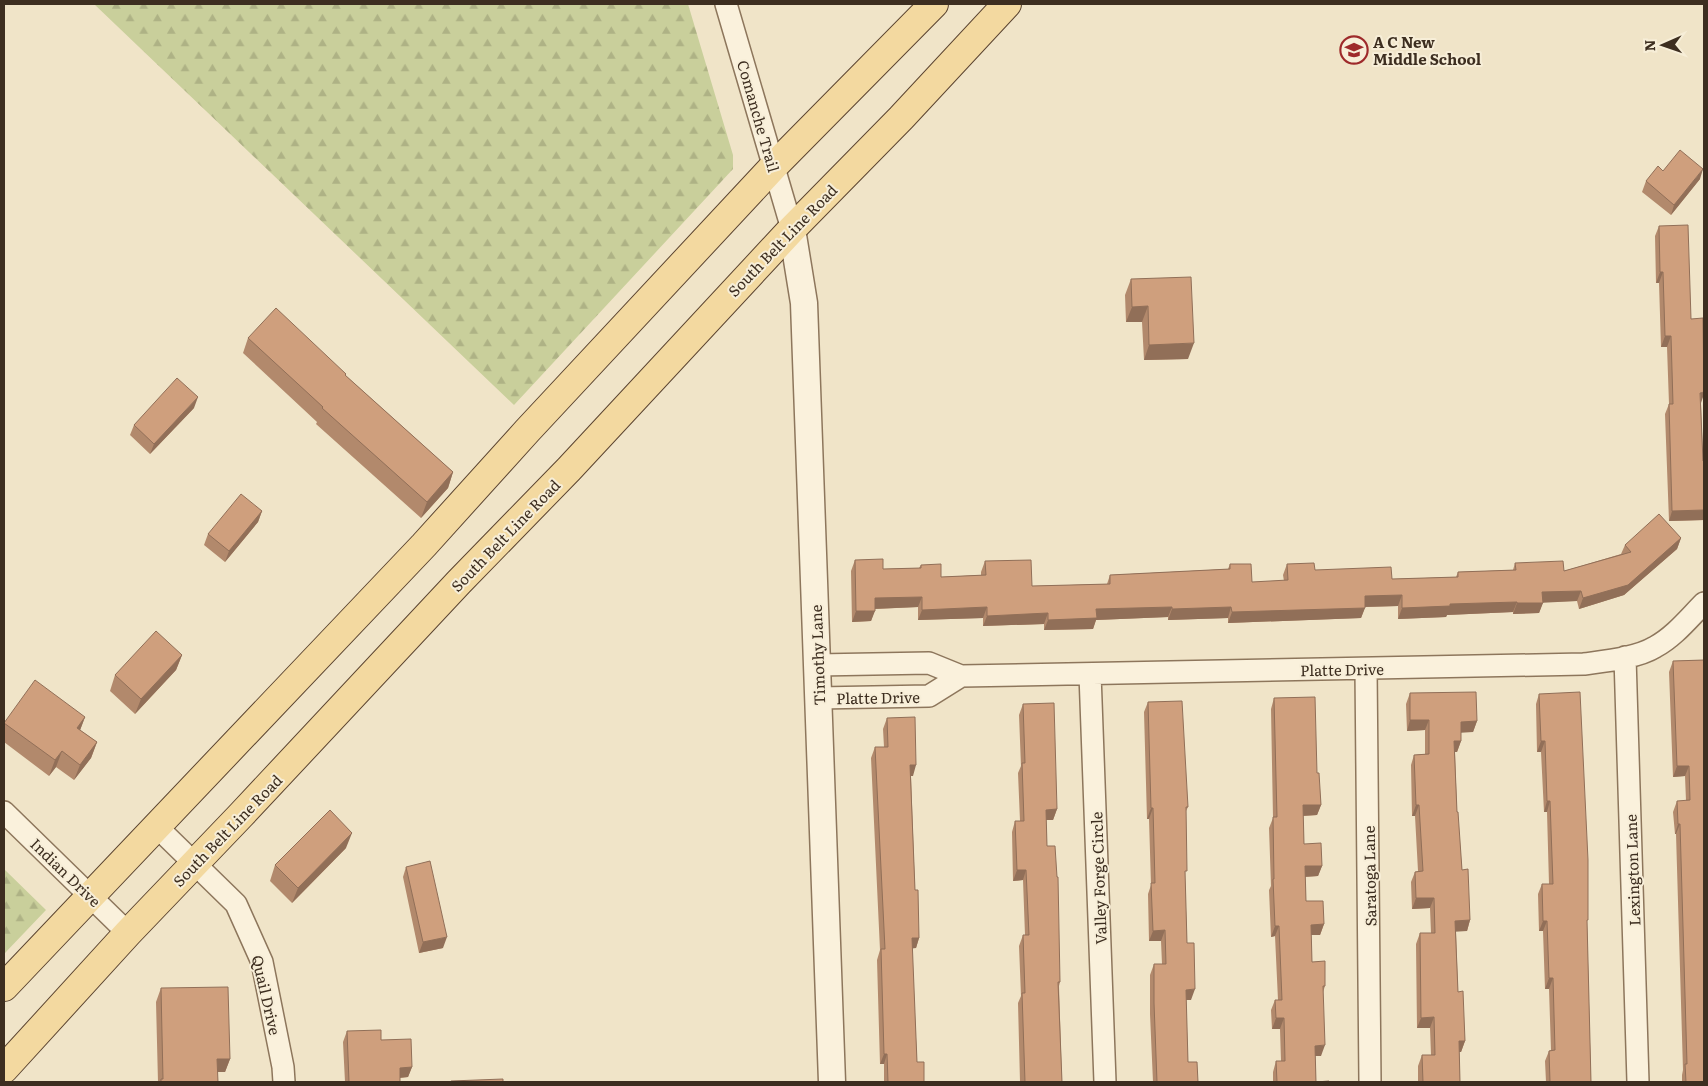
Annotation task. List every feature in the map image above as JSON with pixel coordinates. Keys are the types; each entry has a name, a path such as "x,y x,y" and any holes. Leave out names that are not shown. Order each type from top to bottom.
{"main road":[{"path":"4,987 424,545 527,430 774,166 934,4"},
{"name":"South Belt Line Road","path":"4,1069 128,932 459,582 569,469 792,228 901,118 1007,4"}],"street":[{"name":"Comanche Trail","path":"726,4 792,228"},
{"name":"Timothy Lane","path":"792,228 804,303 832,1082"},
{"name":"Platte Drive","path":"817,665 929,663 961,676 1584,664 1625,657 1655,648 1704,603"},
{"name":"Lexington Lane","path":"1625,657 1638,1082"},
{"name":"Saratoga Lane","path":"1366,669 1370,1082"},
{"name":"Valley Forge Circle","path":"1090,674 1105,1082"},
{"name":"Platte Drive","path":"818,698 929,696 961,676"},
{"name":"Indian Drive","path":"4,812 128,932"},
{"name":"Quail Drive","path":"156,826 236,904 262,962 283,1066 284,1082"}],"green space":[{"path":"94,4 688,4 733,155 733,169 514,405"},
{"path":"4,869 46,910 4,954"}],"building":[{"path":"1680,150 1703,169 1674,205 1646,181 1658,166 1663,171"},
{"path":"1688,225 1691,319 1703,318 1704,392 1700,393 1704,461 1704,510 1672,511 1669,404 1673,404 1671,336 1665,336 1663,272 1660,272 1659,226"},
{"path":"1191,277 1194,343 1149,345 1148,306 1132,307 1131,279"},
{"path":"276,308 345,375 453,472 427,502 322,408 248,338"},
{"path":"177,378 198,397 154,444 134,425"},
{"path":"241,494 262,511 229,551 208,534"},
{"path":"1659,514 1681,538 1628,585 1583,598 1581,591 1542,592 1543,603 1450,604 1450,606 1402,608 1402,595 1365,596 1365,608 1232,612 1231,607 1096,609 1097,618 1048,620 1048,613 987,616 987,607 922,610 922,597 875,598 875,611 856,611 855,560 883,559 883,569 921,568 921,565 941,564 941,577 986,575 985,561 1031,560 1032,586 1110,584 1110,575 1230,569 1230,564 1251,564 1252,582 1288,580 1287,564 1314,563 1315,570 1391,567 1392,579 1458,577 1458,572 1516,570 1515,563 1563,561 1564,571 1631,552 1625,545"},
{"path":"156,631 182,655 141,699 115,675"},
{"path":"1704,660 1704,1082 1686,1082 1680,824 1678,824 1677,801 1690,800 1689,766 1677,766 1673,661"},
{"path":"35,680 85,717 77,728 97,742 80,765 62,751 55,760 4,723"},
{"path":"1476,692 1477,721 1461,722 1461,741 1454,741 1462,870 1468,869 1470,920 1455,921 1458,992 1463,991 1465,1041 1459,1041 1460,1082 1423,1082 1422,1055 1435,1055 1434,1017 1421,1018 1420,933 1435,933 1434,898 1416,898 1415,872 1423,871 1419,805 1416,805 1414,755 1429,754 1429,720 1410,720 1410,693"},
{"path":"1580,692 1588,860 1587,920 1591,1082 1550,1082 1549,1051 1555,1050 1553,978 1549,978 1547,921 1543,921 1542,884 1553,884 1550,801 1547,801 1545,741 1541,741 1539,694"},
{"path":"1315,697 1317,773 1319,773 1321,805 1303,805 1304,844 1321,843 1322,866 1305,866 1306,901 1323,901 1324,924 1311,925 1312,962 1325,961 1325,986 1323,986 1325,1045 1315,1046 1316,1082 1277,1082 1276,1061 1285,1061 1284,1018 1276,1018 1275,1000 1282,1000 1279,926 1275,926 1273,879 1273,817 1277,817 1274,698"},
{"path":"1182,701 1188,807 1186,807 1187,871 1185,871 1187,943 1194,943 1195,989 1186,990 1188,1062 1197,1062 1198,1082 1157,1082 1154,964 1166,964 1165,930 1153,931 1151,883 1155,883 1148,702"},
{"path":"1054,703 1057,809 1046,810 1047,846 1055,846 1058,877 1060,982 1058,982 1062,1082 1025,1082 1022,993 1025,993 1023,935 1029,935 1026,870 1017,870 1015,821 1024,821 1022,763 1025,763 1023,704"},
{"path":"915,717 916,765 910,765 915,890 918,890 919,938 912,938 917,1062 924,1062 924,1082 888,1082 887,1054 884,1054 881,949 885,949 875,747 888,747 887,718"},
{"path":"330,810 352,833 298,888 275,865"},
{"path":"430,861 447,937 423,942 406,867"},
{"path":"228,987 230,1059 217,1059 218,1082 161,1082 161,1079 163,1079 161,988"},
{"path":"381,1030 381,1040 411,1039 412,1067 400,1068 400,1082 349,1082 347,1031"},
{"path":"503,1079 503,1082 451,1082 451,1081"}],"place":[{"name":"A C New Middle School","path":"1354,50"}]}
